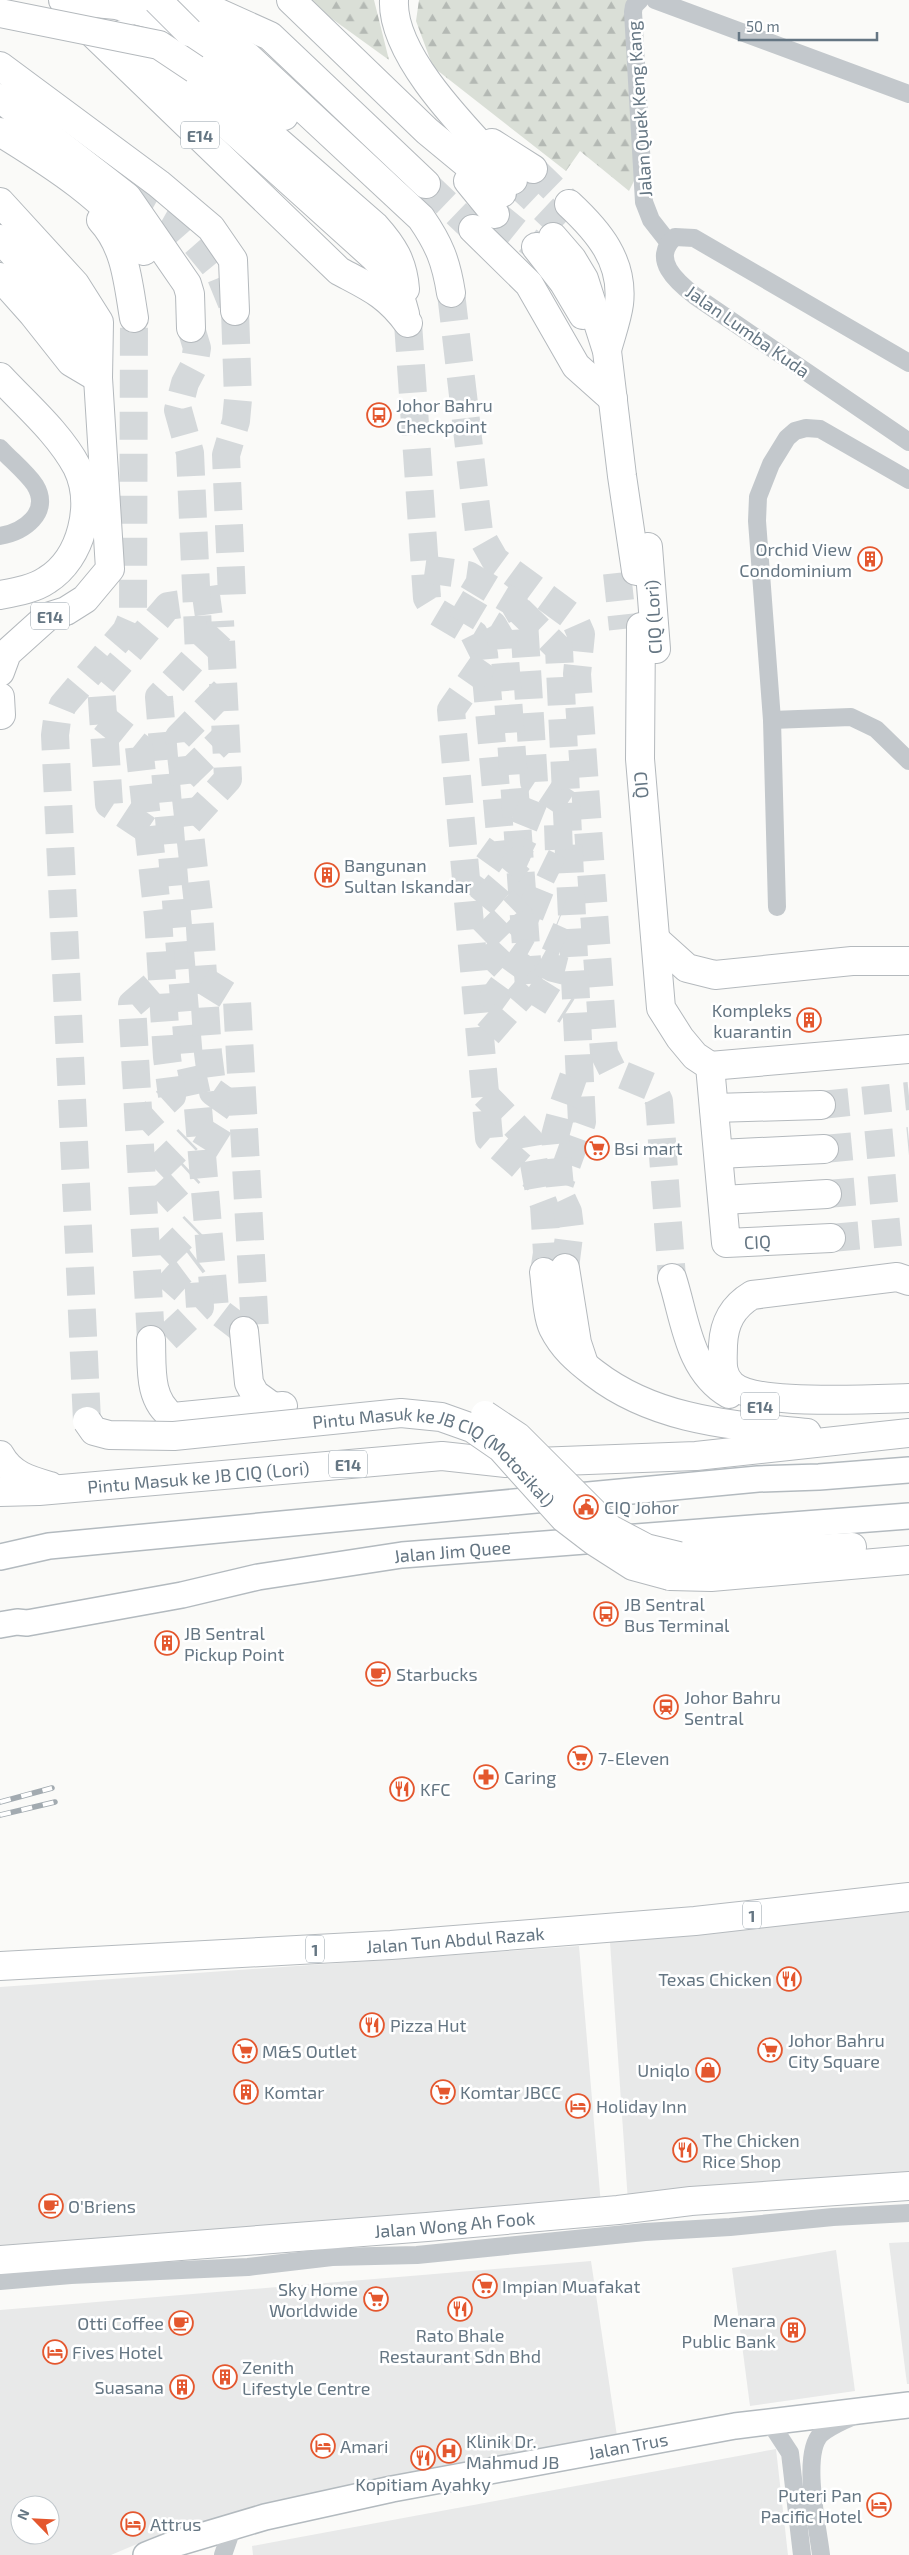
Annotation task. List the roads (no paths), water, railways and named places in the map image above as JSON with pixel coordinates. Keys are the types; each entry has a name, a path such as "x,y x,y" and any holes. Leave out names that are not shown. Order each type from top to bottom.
{"main road":[{"path":"66,1 116,6 187,24 216,35 247,56 421,218 436,240 446,264 451,293 432,254 410,226 189,32 157,0"},
{"path":"175,0 208,8 270,36 426,184"},
{"path":"291,0 427,131 511,189 415,64 401,40 394,12 394,0"},
{"path":"66,1 106,21 151,56 387,270 398,288 408,323"},
{"name":"E14","path":"66,1 68,10 216,150 339,271 385,297 394,304 408,323"},
{"path":"0,13 159,45 195,69 375,226 388,240 398,254 404,270 408,323"},
{"path":"0,66 159,184 211,228 234,260 235,311"},
{"path":"0,98 127,197 188,284 191,328 172,290 130,230 92,210 0,150"},
{"path":"0,106 28,118"},
{"path":"0,132 48,161 110,220 134,250 134,318"},
{"name":"E14","path":"0,202 75,284 99,322 98,378 110,569 85,599 66,611 0,630"},
{"path":"555,228 588,257 603,279 609,303 607,351 622,476 627,572"},
{"path":"473,229 529,284 576,366 612,399"},
{"name":"E14","path":"0,239 51,294 78,332 98,378"},
{"path":"0,277 33,314 71,362 98,378"},
{"path":"0,377 51,430 77,468 83,486 84,509 76,546 60,569 38,585 0,595"},
{"path":"0,397 44,446 60,470 68,486 71,507 64,535 47,559 24,574 0,582"},
{"name":"CIQ (Lori)","path":"622,476 639,494 646,515 656,650 654,696 640,759"},
{"name":"E14","path":"0,672 7,653 47,617"},
{"name":"CIQ","path":"632,628 640,759 657,941 661,1008 680,1038 695,1056 710,1066 726,1243 831,1238"},
{"path":"0,697 1,715"},
{"path":"657,941 687,968 715,975 852,961 909,961"},
{"path":"710,1066 909,1049"},
{"path":"714,1108 821,1105"},
{"path":"719,1154 824,1149"},
{"path":"723,1200 827,1194"},
{"name":"E14","path":"555,1270 552,1327 570,1355 609,1385 657,1409 722,1423 817,1434 909,1424"},
{"name":"E14","path":"909,1281 897,1277 752,1295 735,1308 724,1330 722,1368 732,1385 752,1394 836,1401 909,1398"},
{"name":"E14","path":"675,1286 687,1336 698,1360 723,1390 737,1398 769,1407 840,1412 909,1408"},
{"path":"250,1330 261,1383 278,1406"},
{"path":"159,1339 155,1397 163,1410 173,1417 403,1394 448,1399 481,1412 518,1437 610,1529 646,1548 679,1556 909,1544"},
{"name":"Pintu Masuk ke JB CIQ (Motosikal)","path":"87,1421 94,1431 109,1435 174,1436 401,1413 441,1417 472,1428 501,1448 564,1518 594,1542 633,1566 670,1576 711,1577 909,1560"},
{"name":"Pintu Masuk ke JB CIQ (Lori)","path":"17,1488 442,1456 506,1463 696,1456 909,1433"},
{"name":"E14","path":"0,1455 7,1467 24,1478 17,1488"},
{"path":"0,1557 48,1546 758,1479 819,1477 909,1470"},
{"name":"Jalan Jim Quee","path":"0,1625 17,1622 27,1623 182,1595 258,1578 402,1555 909,1516"},
{"path":"0,1544 48,1546"},
{"name":"Jalan Tun Abdul Razak","path":"0,1966 391,1944 695,1921 909,1897"},
{"name":"Jalan Wong Ah Fook","path":"0,2260 476,2222 691,2201 909,2186"},
{"name":"Jalan Trus","path":"160,2553 233,2526 392,2489 735,2426 909,2405"}],"street":[{"name":"Jalan Quek Keng Kang","path":"640,0 634,6 633,12 644,202 651,220 669,242"},
{"name":"Jalan Quek Keng Kang","path":"655,0 909,94"},
{"path":"669,242 675,237 684,236 707,244 909,363"},
{"name":"Jalan Lumba Kuda","path":"669,242 665,251 665,263 671,274 680,284 909,442"},
{"path":"777,907 772,720 756,521 758,497 771,464 787,438 795,431 806,428 820,429 909,480"},
{"path":"0,448 35,486 39,495 39,507 34,518 26,527 15,533 0,536"},
{"path":"772,720 851,717 876,729 909,761"},
{"path":"0,2281 248,2267 332,2258 417,2255 645,2232 909,2213"},
{"path":"821,2555 811,2472 813,2451 820,2435 865,2410"},
{"path":"764,2423 776,2430 790,2452 802,2555"},
{"path":"223,2555 233,2526"}],"tunnel":[{"path":"533,169 569,204"},
{"path":"513,180 562,226"},
{"path":"426,184 473,229"},
{"path":"127,197 182,228 219,272 235,311 238,399 236,421 226,455 232,597 168,606 101,685 109,804 148,830"},
{"path":"495,214 536,247"},
{"path":"451,293 479,532 495,560 574,618 581,634 577,674 604,1053 613,1071 652,1087 659,1101 672,1278"},
{"path":"87,1421 55,735 57,720 63,705 126,631 133,615 134,318"},
{"path":"408,323 427,598 435,611 474,634 484,654 501,846 467,893"},
{"path":"191,328 197,348 194,366 185,383 178,410 190,453 199,654"},
{"path":"425,569 468,575 513,602 524,621 534,782 567,804"},
{"path":"617,573 623,629"},
{"path":"456,603 493,625 504,644 529,987"},
{"path":"519,610 559,649 582,1122 560,1183"},
{"path":"189,822 228,779 220,621"},
{"path":"220,630 159,697 189,1059 197,1096 215,1309 244,1331"},
{"path":"485,661 451,710 489,1138 537,1180"},
{"path":"224,691 179,737 199,913 208,1053 213,1092 244,1114"},
{"path":"103,718 139,747 158,917 167,1057 172,1096 139,1126"},
{"path":"184,777 225,737"},
{"path":"516,808 558,825 559,852"},
{"path":"509,863 519,851 560,871"},
{"path":"481,905 519,860 528,864"},
{"path":"522,897 562,913"},
{"path":"483,939 523,900"},
{"path":"484,967 524,925 564,943"},
{"path":"486,1008 526,953 553,968 565,971"},
{"path":"151,1340 132,1004 162,978"},
{"path":"203,980 237,1001 255,1330"},
{"path":"529,987 567,1011"},
{"path":"488,1034 529,987"},
{"path":"565,1268 570,1228 568,1212 561,1197 555,1136 575,1072"},
{"path":"485,1095 530,1141 539,1192 544,1205 547,1253 544,1272"},
{"path":"821,1105 909,1096"},
{"path":"200,1130 232,1150"},
{"path":"156,1170 188,1139"},
{"path":"824,1149 909,1141"},
{"path":"158,1202 191,1172"},
{"path":"827,1194 909,1187"},
{"path":"162,1257 194,1226"},
{"path":"831,1238 909,1231"},
{"path":"164,1291 181,1272 197,1260"},
{"path":"167,1338 200,1307 198,1275"}],"railway":[{"path":"0,1802 52,1788"},
{"path":"0,1815 55,1802"}],"place":[{"name":"Johor Bahru Checkpoint","path":"379,415"},
{"name":"Orchid View Condominium","path":"870,559"},
{"name":"Bangunan Sultan Iskandar","path":"327,875"},
{"name":"Kompleks kuarantin","path":"809,1020"},
{"name":"Bsi mart","path":"597,1148"},
{"name":"CIQ Johor","path":"586,1507"},
{"name":"JB Sentral Bus Terminal","path":"606,1614"},
{"name":"JB Sentral Pickup Point","path":"167,1643"},
{"name":"Starbucks","path":"378,1674"},
{"name":"Johor Bahru Sentral","path":"666,1707"},
{"name":"7-Eleven","path":"580,1758"},
{"name":"Caring","path":"486,1777"},
{"name":"KFC","path":"402,1789"},
{"name":"Texas Chicken","path":"789,1979"},
{"name":"Pizza Hut","path":"372,2025"},
{"name":"Johor Bahru City Square","path":"770,2050"},
{"name":"M&S Outlet","path":"245,2051"},
{"name":"Uniqlo","path":"708,2070"},
{"name":"Komtar","path":"246,2092"},
{"name":"Komtar JBCC","path":"443,2092"},
{"name":"Holiday Inn","path":"578,2106"},
{"name":"The Chicken Rice Shop","path":"685,2150"},
{"name":"O'Briens","path":"51,2206"},
{"name":"Impian Muafakat","path":"485,2286"},
{"name":"Sky Home Worldwide","path":"376,2299"},
{"name":"Rato Bhale Restaurant Sdn Bhd","path":"460,2309"},
{"name":"Otti Coffee","path":"181,2323"},
{"name":"Menara Public Bank","path":"793,2330"},
{"name":"Fives Hotel","path":"55,2352"},
{"name":"Zenith Lifestyle Centre","path":"225,2377"},
{"name":"Suasana","path":"182,2387"},
{"name":"Amari","path":"323,2446"},
{"name":"Klinik Dr. Mahmud JB","path":"449,2451"},
{"name":"Kopitiam Ayahky","path":"423,2458"},
{"name":"Puteri Pan Pacific Hotel","path":"879,2505"},
{"name":"Attrus","path":"133,2524"}]}
